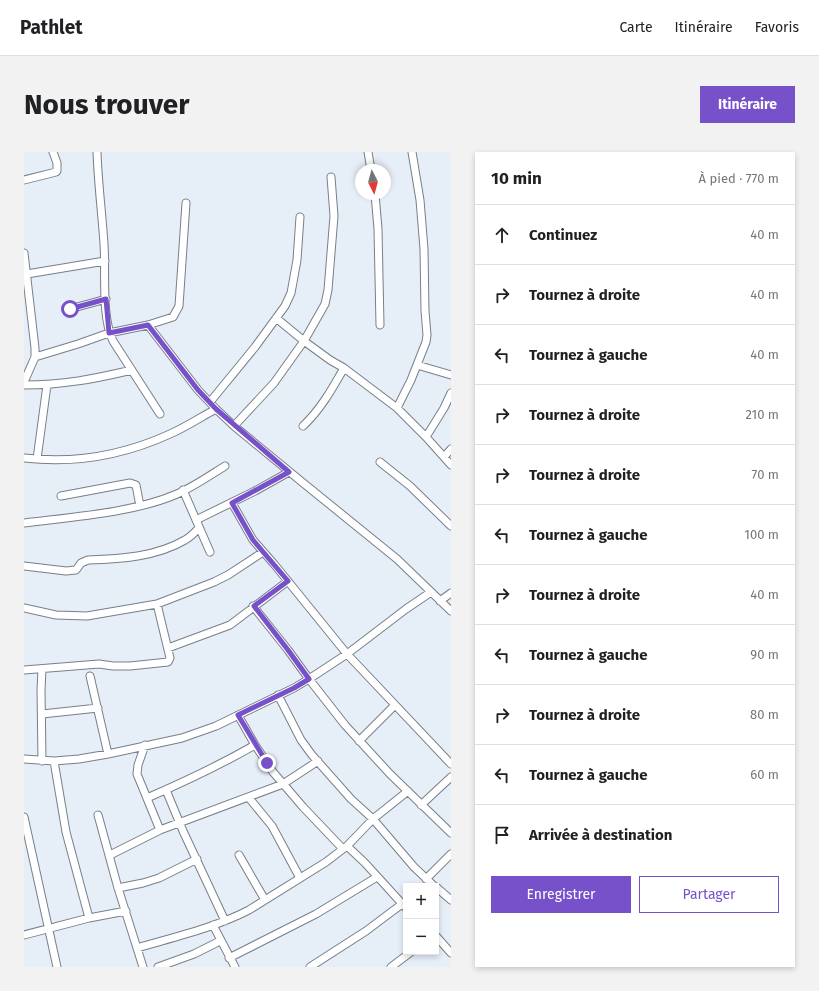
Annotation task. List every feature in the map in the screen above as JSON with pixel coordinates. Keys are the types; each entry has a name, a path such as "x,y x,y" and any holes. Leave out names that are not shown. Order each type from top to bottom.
{"street":[{"path":"24,180 56,172 57,163 53,152"},
{"path":"97,152 109,333 160,414"},
{"path":"368,152 370,164"},
{"path":"397,408 426,342 427,329 424,311 424,249 420,200 412,152"},
{"path":"234,426 274,383 304,341 325,304 328,290 334,216 331,177"},
{"path":"376,200 378,229 380,325"},
{"path":"35,357 109,333 148,325 173,317 179,306 186,203"},
{"path":"210,402 255,347 285,306 294,282 300,218"},
{"path":"24,253 35,357 24,384 47,385 88,380 132,370"},
{"path":"26,279 105,261"},
{"path":"70,309 106,299"},
{"path":"276,318 304,341 330,360 344,368 397,408 451,465"},
{"path":"148,325 198,390 234,426 397,559 430,592 451,610"},
{"path":"417,365 451,374"},
{"path":"303,426 314,416 344,368"},
{"path":"37,459 47,385"},
{"path":"426,437 444,408 451,393"},
{"path":"24,458 66,460 114,454 170,434 216,409"},
{"path":"444,457 451,449"},
{"path":"380,462 415,491 451,526"},
{"path":"24,523 94,514 140,506 177,494 224,466"},
{"path":"24,566 66,571 76,570 82,563 88,560 140,556 172,546 187,540 198,524 232,503 289,472"},
{"path":"61,496 130,483 136,485 140,506"},
{"path":"183,490 210,552"},
{"path":"232,503 253,540 347,654 451,764"},
{"path":"24,608 56,615 87,616 156,604 214,582 235,571 263,552"},
{"path":"168,648 230,625 288,581"},
{"path":"24,759 54,761 79,759 108,754 200,733 309,679 347,654 430,592"},
{"path":"440,601 451,593"},
{"path":"24,670 99,664 130,666 166,663 170,658 156,604"},
{"path":"254,606 345,725 421,805 451,833"},
{"path":"42,668 42,761"},
{"path":"90,676 108,754"},
{"path":"278,695 301,740 312,754 430,883"},
{"path":"359,740 395,705"},
{"path":"42,714 98,708"},
{"path":"238,715 255,745 283,784 303,807 377,877 403,905"},
{"path":"145,745 137,770 160,830"},
{"path":"147,798 232,758 255,745"},
{"path":"54,761 66,832 89,918"},
{"path":"110,855 160,830 249,798 283,784 318,761"},
{"path":"421,805 451,777"},
{"path":"166,790 225,921"},
{"path":"137,948 225,921 249,910 326,862 345,848 373,819 408,791"},
{"path":"249,798 272,826 300,878"},
{"path":"98,814 118,888 144,967"},
{"path":"24,817 57,967"},
{"path":"426,879 451,854"},
{"path":"239,855 265,900"},
{"path":"118,888 159,878 197,859"},
{"path":"229,958 316,914 377,877"},
{"path":"439,890 451,900"},
{"path":"310,967 403,907"},
{"path":"24,935 89,918 126,911"},
{"path":"213,925 235,967"},
{"path":"439,938 448,944 451,953"},
{"path":"158,967 167,966 220,940"},
{"path":"391,967 407,955"}],"route":[{"path":"70,309 106,299 109,333 148,325 198,390 216,409 289,472 232,503 253,540 288,581 254,606 309,679 294,688 238,715 267,763"}]}
